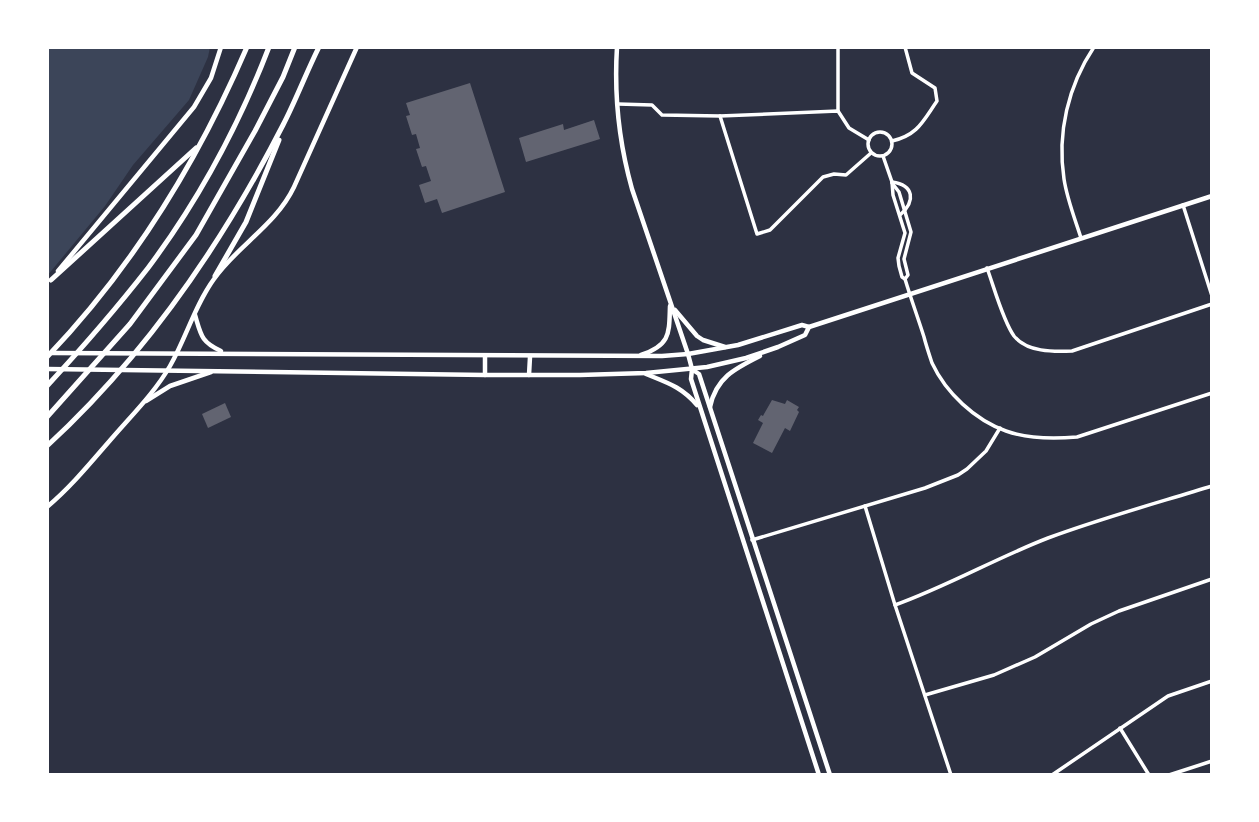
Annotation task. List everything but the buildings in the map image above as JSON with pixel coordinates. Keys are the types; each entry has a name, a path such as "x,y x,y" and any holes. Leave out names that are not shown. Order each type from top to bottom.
{"highway":[{"path":"47,355 92,307 132,254 172,193 221,105 247,47"},
{"path":"47,386 90,340 149,266 194,198 227,141 269,47"},
{"path":"47,417 130,324 196,235 255,131 295,47"},
{"path":"215,276 250,213 284,123 318,47"},
{"path":"47,446 102,390 189,284 235,212 284,123"},
{"path":"49,282 201,143"}],"main road":[{"path":"49,282 194,107 211,78 222,47"},
{"path":"47,507 66,491 142,404 168,370 215,276 272,220 285,202 357,47"},
{"path":"618,47 621,142 630,183 688,354 692,369 691,379 819,775"},
{"path":"47,355 178,352 635,357 688,354 755,340 802,325 810,327 1212,196"},
{"path":"670,301 676,313 697,336 726,347"},
{"path":"635,357 658,347 666,340 669,332 670,301"},
{"path":"195,315 208,345 225,354"},
{"path":"710,408 716,387 724,378 741,365 805,335 810,327"},
{"path":"47,369 485,375 646,373 692,369 733,361 778,347"},
{"path":"485,356 485,375"},
{"path":"529,375 530,357"},
{"path":"692,369 699,374 830,775"},
{"path":"142,404 170,386 217,371"},
{"path":"646,373 683,390 701,411"}],"street":[{"path":"838,47 838,111 849,128 869,140"},
{"path":"892,141 915,132 937,101 935,88 912,73 905,47"},
{"path":"1081,238 1064,181 1062,142 1071,92 1094,47"},
{"path":"618,104 652,105 662,115 720,116 838,111"},
{"path":"720,116 757,234 770,230 823,177 846,175 871,153"},
{"path":"880,132 888,135 892,141 891,149 878,157 871,153 868,145 873,135 880,132"},
{"path":"883,156 905,233 899,254 899,266 932,363 946,387 974,414 1006,431 1056,439 1077,437 1212,393"},
{"path":"892,182 899,192 911,232 904,258 908,275 905,279"},
{"path":"892,182 907,187 910,194 910,201 900,215"},
{"path":"1183,205 1212,296"},
{"path":"899,254 905,255"},
{"path":"987,268 1014,336 1031,348 1041,350 1072,351 1212,304"},
{"path":"752,540 925,488 958,475 986,451 1000,428"},
{"path":"895,605 1049,538 1212,486"},
{"path":"865,506 951,775"},
{"path":"925,695 994,676 1119,611 1212,579"},
{"path":"1052,775 1168,696 1212,681"},
{"path":"1120,728 1149,775"},
{"path":"1168,775 1212,761"}],"shaded area":[{"path":"47,47 210,47 189,100 133,165 105,206 47,276"}]}
